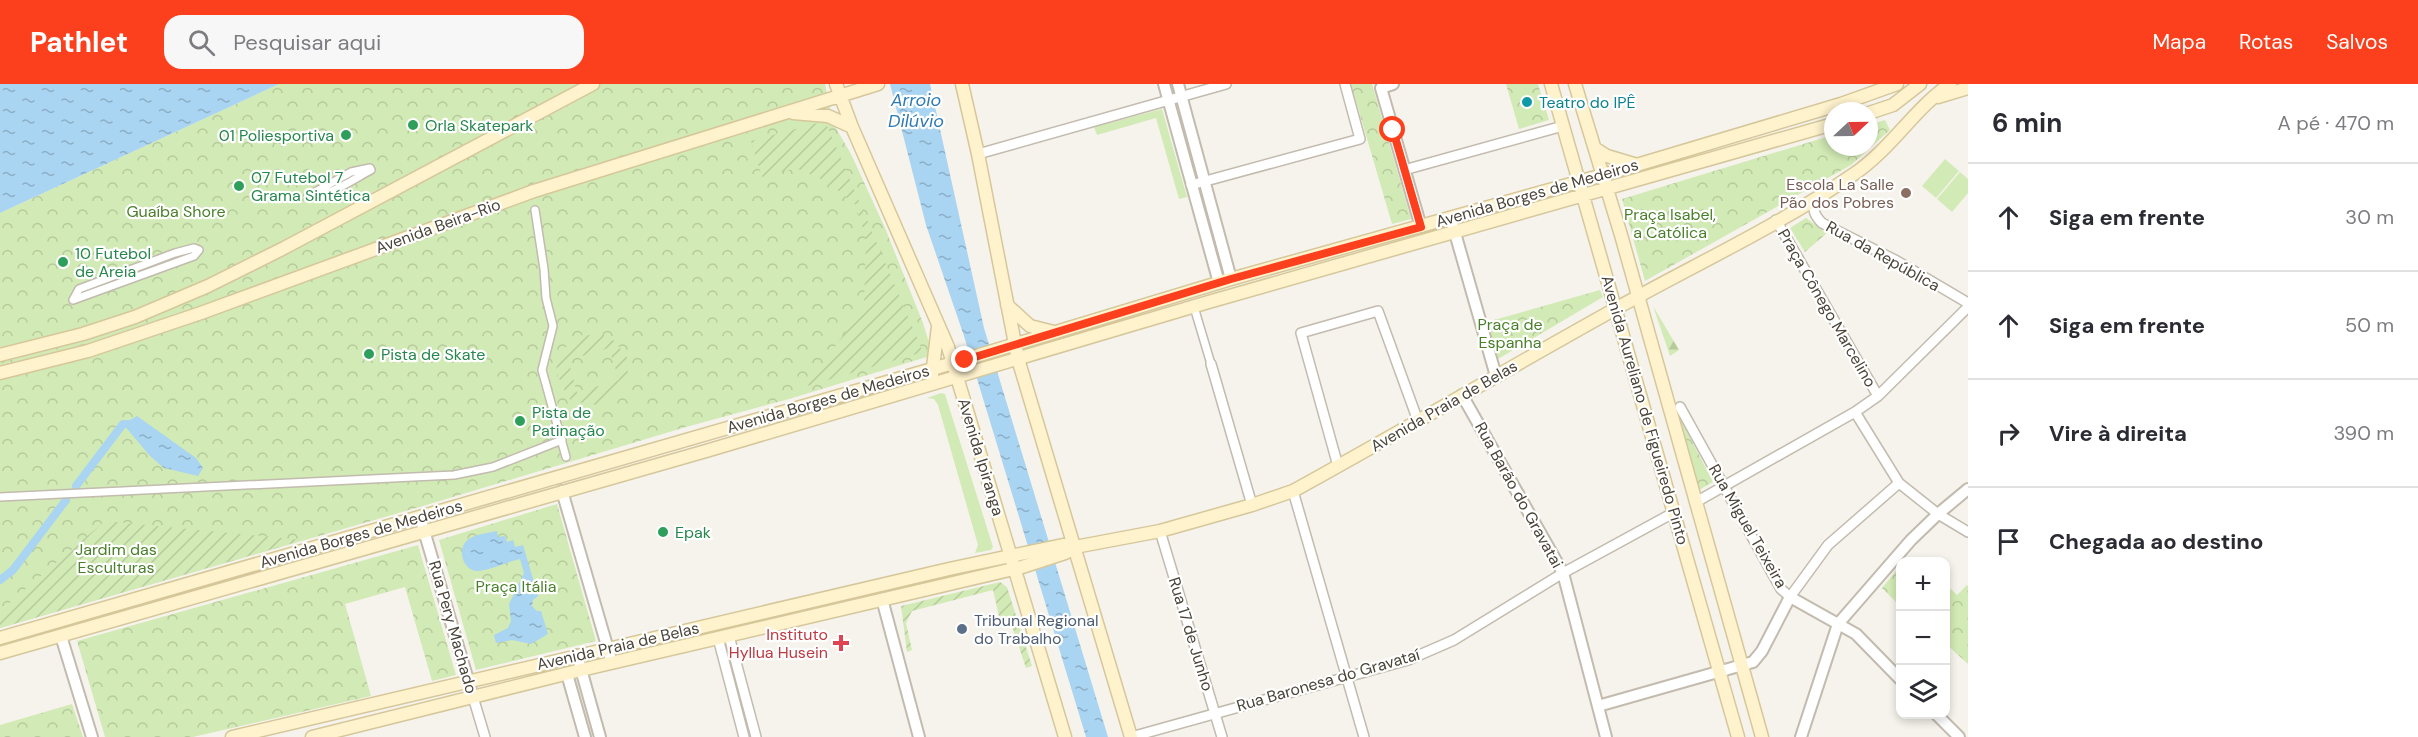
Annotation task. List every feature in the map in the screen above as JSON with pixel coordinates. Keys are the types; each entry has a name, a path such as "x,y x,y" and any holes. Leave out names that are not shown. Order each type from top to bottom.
{"main road":[{"path":"0,355 83,334 135,317 208,286 593,84"},
{"name":"Avenida Beira-Rio","path":"0,373 88,351 534,191 786,113 838,90 858,90 878,84"},
{"name":"Avenida Aureliano de Figueiredo Pinto","path":"1551,84 1738,737"},
{"name":"Avenida Aureliano de Figueiredo Pinto","path":"1575,84 1596,149 1762,737"},
{"name":"Avenida Borges de Medeiros","path":"0,638 934,369 1231,279 1603,175 1841,104 1897,84"},
{"path":"1878,109 1893,105 1920,84"},
{"path":"1932,100 1950,84"},
{"path":"963,85 1007,305 1008,346 1068,548 1131,737"},
{"path":"1932,100 1968,88"},
{"name":"Avenida Ipiranga","path":"838,90 939,326 959,361 1018,561 1020,589 1065,737"},
{"name":"Avenida Praia de Belas","path":"232,737 949,569 1018,561 1068,548 1160,531 1252,506 1293,491 1616,308 1816,199 1857,172 1892,141 1932,100"},
{"path":"786,113 828,116 852,127"},
{"name":"Avenida Borges de Medeiros","path":"0,653 1212,301 1824,127"},
{"path":"1596,149 1613,158 1635,164"},
{"path":"1212,301 1219,283"},
{"path":"1642,313 1659,285"},
{"path":"1007,305 1030,326 1055,332"},
{"path":"928,385 934,369 939,326"},
{"name":"Avenida Praia de Belas","path":"312,737 342,734 581,670 989,574 1018,561"},
{"path":"989,574 1000,577 1020,589"}],"street":[{"path":"1164,84 1219,283"},
{"path":"1178,84 1231,279"},
{"path":"978,154 1226,84"},
{"path":"1191,185 1360,139 1345,84"},
{"path":"1393,84 1381,88 1421,227"},
{"path":"1404,170 1563,126"},
{"path":"370,168 371,170 328,192 318,196 308,196 351,172 370,168"},
{"path":"534,191 546,298 553,326 542,370 567,459 574,473"},
{"name":"Rua da República","path":"1816,199 1814,211 1822,223 1895,260 1968,305"},
{"path":"1451,219 1496,376"},
{"name":"Praça Cônego Marcelino","path":"1776,220 1878,396"},
{"path":"194,248 199,250 194,256 73,300 79,289 182,251 194,248"},
{"path":"1696,502 1855,412 1878,396 1968,305"},
{"path":"1194,307 1252,506"},
{"path":"1338,466 1301,333 1378,310 1419,421"},
{"name":"Rua Barão do Gravatai","path":"1462,395 1563,573 1606,737"},
{"name":"Rua Miguel Teixeira","path":"1680,406 1781,589 1790,597 1856,634 1896,675"},
{"path":"1855,412 1899,483 1938,514 1968,532"},
{"path":"0,496 454,475 493,467 562,440"},
{"path":"1598,706 1753,662 1762,651 1790,597 1828,544 1899,483"},
{"path":"1801,737 1838,624 1911,540 1968,489"},
{"path":"562,491 612,663"},
{"path":"1293,491 1364,737"},
{"name":"Rua Baronesa do Gravataí","path":"1131,737 1408,660 1454,640 1563,573 1673,513"},
{"name":"Rua Pery Machado","path":"420,517 484,737"},
{"name":"Rua 17 de Junho","path":"1160,531 1222,737"},
{"path":"882,599 919,737"},
{"path":"61,636 92,737"},
{"path":"723,637 756,737"},
{"path":"723,637 744,737"},
{"path":"577,655 600,737"},
{"path":"567,674 585,737"},
{"path":"1941,719 1959,737"},
{"path":"741,726 752,723"}],"green space":[{"name":"Guaíba Shore","path":"279,84 825,84 833,123 851,154 885,228 923,323 931,349 930,356 0,628 0,213"},
{"path":"1351,84 1372,84 1411,219 1392,224"},
{"name":"Teatro do IPÊ","path":"1506,84 1538,84 1549,120 1519,129"},
{"path":"1162,109 1187,197 1179,199 1156,118 1097,135 1094,127"},
{"name":"Praça Isabel, a Católica","path":"1885,120 1890,130 1878,141 1878,122"},
{"path":"825,121 923,352 807,386 864,306 866,238 855,204 826,181 796,168 762,177 751,141"},
{"name":"Praça Isabel, a Católica","path":"1824,138 1824,156 1861,156 1851,165 1645,281 1622,199"},
{"path":"1945,159 1959,171 1936,198 1922,186"},
{"path":"1960,172 1968,179 1968,193 1952,212 1937,199"},
{"path":"1806,218 1827,233 1805,252 1790,228"},
{"name":"Praça de Espanha","path":"1600,290 1603,297 1498,359 1487,322"},
{"path":"1653,306 1679,350 1670,356"},
{"path":"582,335 610,336 627,357 628,382 604,406 571,401 560,381 557,372 559,357 571,343","holes":["609,348 619,380 589,389 590,393 578,396 568,360"]},
{"path":"941,393 945,394 993,547 991,550 975,553 978,545 938,405 934,399 927,398"},
{"path":"1677,418 1680,418 1713,482 1699,490"},
{"name":"Praça Itália","path":"557,504 596,641 476,670 439,540"},
{"name":"Jardim das Esculturas","path":"105,521 303,540 0,628 0,611"},
{"path":"418,545 456,675 432,681 405,587 345,604 371,696 193,737 105,737 77,641"},
{"path":"1896,571 1896,602 1882,588"},
{"path":"1000,582 1007,587 1032,666 1026,668 1011,623 1001,625 993,590 912,611 906,623 912,650 907,652 901,606"},
{"path":"1967,585 1968,586 1968,664 1950,648 1950,588 1957,595"},
{"path":"72,704 83,737 0,737 0,725"}],"water":[{"path":"0,84 279,84 0,213"},
{"name":"Arroio Dilúvio","path":"890,84 930,84 984,328 1108,737 1086,737 964,336 926,225"},
{"path":"137,416 196,458 203,468 198,476 164,468 150,456 123,424"},
{"path":"497,531 498,537 505,536 507,542 513,540 515,547 523,545 538,596 533,600 532,606 537,611 541,611 548,634 531,644 512,640 496,643 494,635 508,628 511,621 509,604 524,573 520,559 478,571 468,567 463,558 463,547 469,539"}],"waterway":[{"path":"76,486 123,424 133,424"},
{"path":"0,580 13,570 66,500"}],"place":[{"name":"Teatro do IPÊ","path":"1527,102"},
{"name":"Orla Skatepark","path":"413,125"},
{"name":"01 Poliesportiva","path":"346,135"},
{"name":"07 Futebol 7 Grama Sintética","path":"239,186"},
{"name":"Escola La Salle Pão dos Pobres","path":"1906,193"},
{"name":"10 Futebol de Areia","path":"63,262"},
{"name":"Pista de Skate","path":"369,354"},
{"name":"Pista de Patinação","path":"520,421"},
{"name":"Epak","path":"663,532"},
{"name":"Tribunal Regional do Trabalho","path":"962,629"},
{"name":"Instituto Hyllua Husein","path":"841,643"}],"route":[{"path":"965,360 1231,279 1421,227 1393,130"}]}
